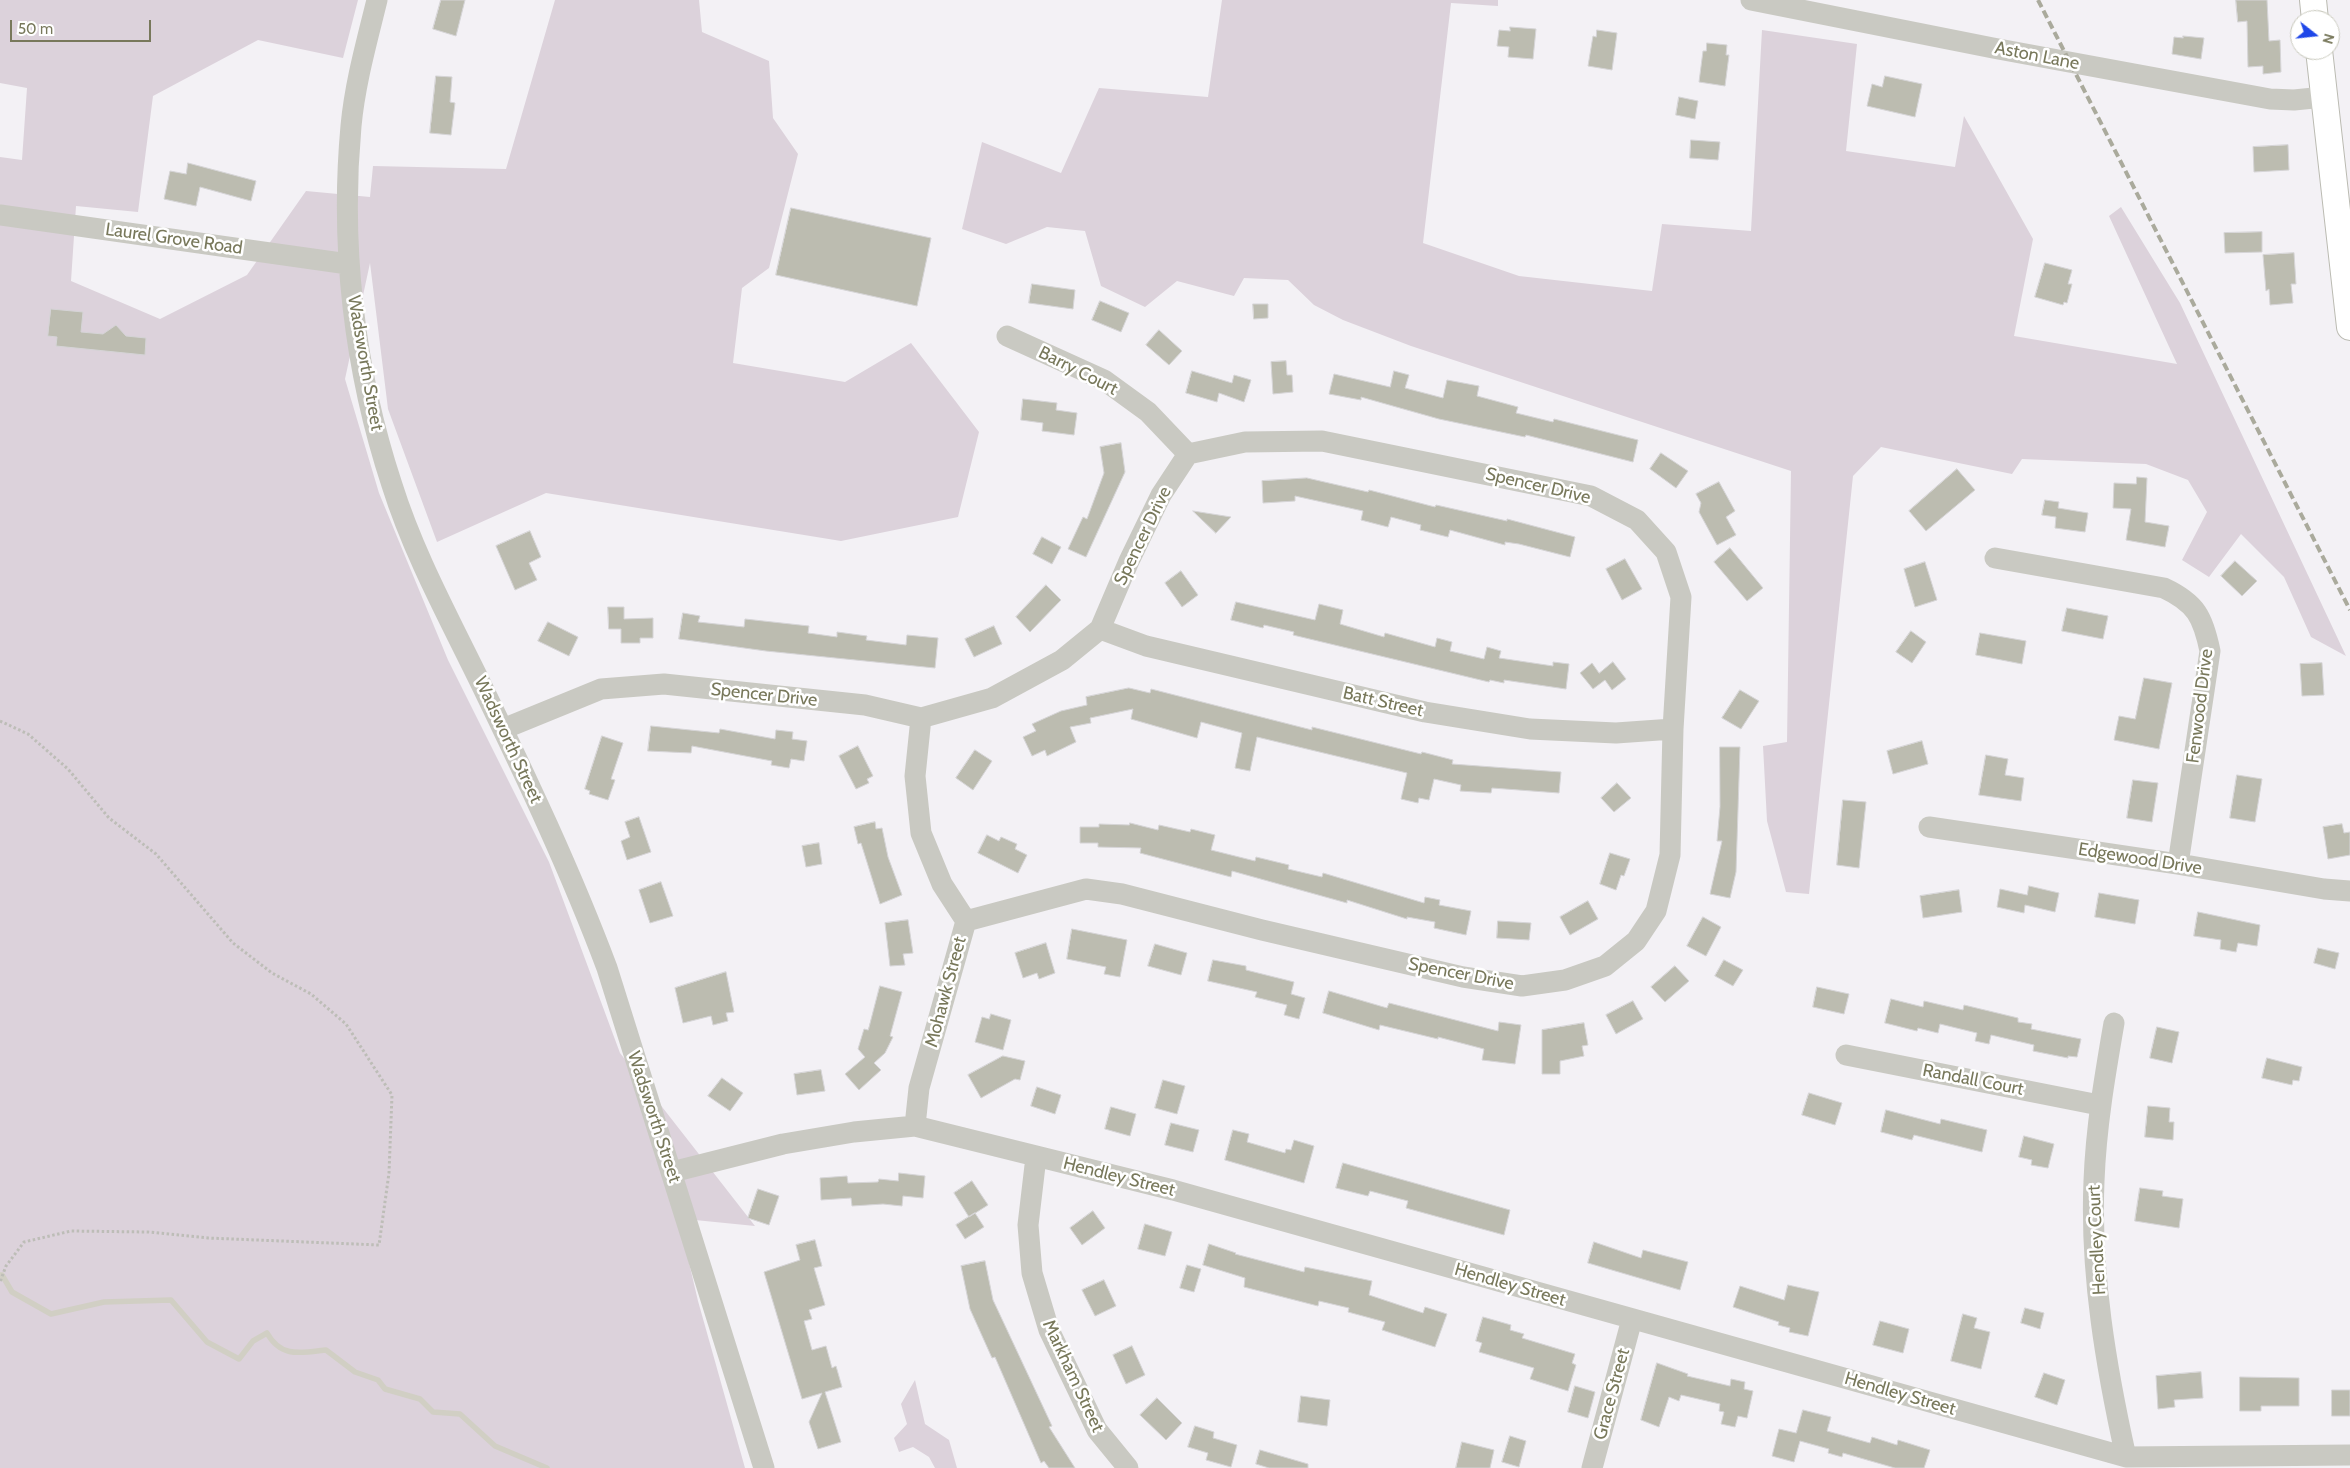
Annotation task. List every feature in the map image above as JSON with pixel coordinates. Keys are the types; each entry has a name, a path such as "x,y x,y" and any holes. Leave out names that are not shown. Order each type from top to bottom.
{"main road":[{"path":"2320,60 2350,327"}],"street":[{"name":"Wadsworth Street","path":"377,0 364,54 352,123 347,193 348,264 369,403 391,485 416,550 503,729 581,898 607,968 764,1468"},
{"name":"Aston Lane","path":"1751,0 1993,48 2270,99 2294,100 2324,96"},
{"name":"Laurel Grove Road","path":"0,215 348,264"},
{"name":"Barry Court","path":"1006,336 1104,380 1148,412 1188,454"},
{"name":"Spencer Drive","path":"503,729 601,689 664,684 865,705 921,718 992,698 1062,660 1100,629 1129,560 1161,495 1188,454 1245,442 1322,440 1591,496 1637,520 1666,552 1680,597 1673,729 1670,855 1656,911 1636,941 1605,966 1564,980 1522,986 1463,977 1262,930 1122,894 1086,889 966,921"},
{"name":"Fenwood Drive","path":"1995,558 2164,588 2184,598 2204,625 2210,652 2178,864"},
{"name":"Batt Street","path":"1100,629 1146,646 1425,712 1530,729 1616,733 1673,729"},
{"name":"Mohawk Street","path":"915,1126 919,1088 966,921 942,884 921,833 915,776 921,718"},
{"name":"Edgewood Drive","path":"1929,827 2178,864 2324,889 2350,891"},
{"name":"Hendley Court","path":"2114,1023 2100,1105 2094,1182 2095,1266 2114,1400 2126,1457"},
{"name":"Randall Court","path":"1846,1055 2100,1105"},
{"name":"Hendley Street","path":"672,1172 783,1144 854,1132 915,1126 1173,1190 2126,1457 2350,1455"},
{"name":"Markham Street","path":"1036,1157 1028,1225 1032,1273 1049,1330 1096,1430 1128,1468"},
{"name":"Grace Street","path":"1592,1468 1632,1319"}],"path":[{"path":"0,721 28,734 68,769 109,818 156,854 233,943 272,973 311,994 346,1024 392,1095 389,1173 379,1245 208,1238 148,1232 71,1231 24,1242 6,1266 0,1282"}],"shaded area":[{"path":"0,0 358,0 343,58 258,40 153,96 138,212 76,206 71,281 160,319 247,275 306,191 370,197 373,166 506,169 555,0 699,0 702,32 769,61 773,118 798,154 769,268 742,288 733,363 845,382 911,343 979,432 958,517 841,541 546,493 437,542 388,409 370,263 345,379 379,493 448,660 549,862 620,1053 755,1226 685,1219 678,1216 698,1301 745,1468 0,1468 0,157 22,160 27,88 0,83"},
{"path":"1222,0 1498,0 1498,6 1451,3 1423,243 1519,276 1652,291 1662,224 1751,231 1762,30 1857,44 1846,151 1955,167 1964,116 2033,239 2014,336 2177,364 2109,216 2121,207 2180,303 2346,656 2311,637 2284,577 2241,534 2209,577 2182,560 2207,512 2188,480 2146,464 2022,459 2012,474 1881,447 1853,476 1809,894 1786,892 1767,821 1763,746 1787,742 1791,471 1411,346 1343,320 1314,305 1288,280 1244,278 1234,296 1177,281 1145,307 1101,286 1085,231 1047,227 1006,244 962,229 982,142 1061,173 1099,88 1208,97"},
{"path":"915,1380 925,1424 949,1440 957,1468 935,1468 929,1457 913,1447 899,1452 894,1438 907,1424 901,1404"}],"building":[{"path":"441,0 465,0 456,36 433,29"},
{"path":"2236,0 2267,0 2269,41 2280,40 2281,72 2263,74 2263,66 2248,67 2247,21 2238,22"},
{"path":"1510,27 1536,29 1533,59 1508,57 1509,47 1497,46 1499,30 1510,31"},
{"path":"1597,30 1617,33 1612,70 1588,66 1593,36 1596,37"},
{"path":"2183,36 2204,38 2201,59 2172,54 2174,37 2183,38"},
{"path":"1707,43 1727,45 1726,55 1729,55 1725,86 1699,82 1703,51 1706,51"},
{"path":"436,76 452,77 450,102 455,103 451,135 430,133"},
{"path":"1885,76 1922,84 1915,117 1867,106 1872,84 1882,87"},
{"path":"1679,97 1698,101 1695,119 1676,115"},
{"path":"1691,140 1720,142 1718,160 1690,158"},
{"path":"2288,145 2289,170 2254,172 2253,147"},
{"path":"188,163 256,181 251,201 200,187 196,206 164,199 170,171 186,174"},
{"path":"791,208 931,238 917,306 776,275"},
{"path":"2262,232 2262,252 2225,253 2224,233"},
{"path":"2294,253 2296,284 2291,284 2293,303 2270,305 2269,289 2266,291 2263,255"},
{"path":"2045,263 2072,270 2068,284 2072,284 2067,303 2064,302 2063,305 2035,297"},
{"path":"1032,284 1075,290 1073,309 1029,303"},
{"path":"1100,301 1129,313 1121,332 1092,320"},
{"path":"1253,304 1268,304 1268,318 1254,319"},
{"path":"51,309 83,312 81,332 103,334 116,325 126,336 146,338 145,355 56,346 57,337 48,336"},
{"path":"1159,330 1182,351 1169,365 1146,345"},
{"path":"1286,361 1287,375 1292,375 1293,392 1273,394 1271,362"},
{"path":"1192,371 1232,383 1234,375 1251,380 1244,402 1219,393 1217,402 1186,393"},
{"path":"1394,371 1409,375 1405,388 1443,398 1447,380 1479,386 1477,396 1518,407 1516,413 1553,422 1554,419 1638,440 1633,462 1526,435 1525,437 1439,419 1361,397 1361,400 1329,394 1334,374 1390,387"},
{"path":"1023,399 1057,403 1056,410 1077,413 1074,435 1042,431 1043,423 1021,420"},
{"path":"1121,443 1125,472 1086,557 1068,549 1083,517 1087,519 1104,473 1100,447"},
{"path":"1661,453 1688,471 1676,488 1650,469"},
{"path":"1957,469 1975,490 1926,531 1909,511"},
{"path":"2137,477 2147,478 2145,522 2169,526 2165,547 2126,540 2131,509 2113,508 2114,483 2136,484"},
{"path":"1307,478 1368,492 1369,490 1435,507 1436,505 1507,521 1507,519 1575,537 1570,557 1519,544 1505,542 1505,545 1450,530 1448,537 1420,530 1421,525 1391,517 1388,527 1361,520 1363,511 1295,496 1295,501 1263,503 1262,481"},
{"path":"1719,482 1735,511 1726,517 1736,535 1717,545 1699,512 1701,503 1696,494"},
{"path":"2045,500 2059,502 2058,508 2088,513 2085,532 2055,528 2056,517 2042,515"},
{"path":"1193,511 1231,517 1216,533"},
{"path":"530,531 541,557 529,563 537,580 515,590 496,546"},
{"path":"1042,537 1061,547 1052,564 1033,554"},
{"path":"1730,548 1763,588 1747,601 1714,562"},
{"path":"1625,559 1642,589 1622,600 1606,569"},
{"path":"2235,561 2257,581 2242,596 2221,576"},
{"path":"1925,562 1937,600 1915,607 1904,569"},
{"path":"1181,571 1198,595 1182,607 1165,583"},
{"path":"1046,585 1061,600 1030,632 1016,617"},
{"path":"1236,602 1315,620 1319,604 1343,610 1340,624 1384,637 1385,633 1435,647 1437,638 1452,642 1450,651 1484,659 1487,647 1501,651 1499,658 1553,666 1553,662 1569,664 1566,689 1504,680 1504,683 1490,680 1489,682 1293,635 1294,632 1264,625 1263,628 1231,620"},
{"path":"608,607 624,607 624,619 653,618 653,638 640,638 640,643 621,643 621,629 609,629"},
{"path":"2067,608 2108,616 2103,639 2062,631"},
{"path":"683,613 700,616 698,622 744,627 745,619 809,626 808,633 837,637 837,632 867,636 866,640 906,645 907,635 938,638 935,668 766,651 679,639"},
{"path":"548,622 578,637 569,656 538,641"},
{"path":"994,626 1002,644 974,657 965,639"},
{"path":"1911,631 1926,642 1912,663 1896,652"},
{"path":"1980,633 2026,641 2022,664 1976,655"},
{"path":"1613,662 1626,679 1612,690 1605,680 1593,689 1580,673 1592,663 1599,673"},
{"path":"2322,663 2324,695 2302,696 2300,664"},
{"path":"2144,678 2172,683 2159,749 2114,740 2119,716 2135,719"},
{"path":"1129,688 1150,693 1151,689 1312,730 1312,727 1421,754 1422,752 1453,760 1452,764 1561,772 1559,793 1492,788 1491,793 1460,791 1461,785 1434,779 1429,800 1419,798 1418,803 1401,799 1407,773 1257,737 1250,771 1235,768 1242,733 1201,722 1197,738 1131,719 1133,709 1090,718 1091,723 1070,727 1076,742 1047,756 1045,750 1032,756 1023,737 1036,731 1032,724 1061,711 1087,705 1086,697"},
{"path":"1740,690 1759,701 1741,729 1722,718"},
{"path":"651,726 719,733 720,729 775,739 776,730 793,732 792,739 807,741 804,761 791,759 789,768 771,765 772,761 692,746 691,753 648,751"},
{"path":"602,736 623,743 611,779 615,780 608,800 589,794 590,791 585,789"},
{"path":"1922,741 1928,764 1893,774 1887,751"},
{"path":"858,746 873,776 867,779 869,783 856,789 839,756"},
{"path":"1720,747 1740,747 1736,872 1730,898 1710,894 1722,841 1717,841 1720,807"},
{"path":"975,750 992,761 973,790 956,778"},
{"path":"1986,755 2008,759 2005,775 2024,778 2021,801 1979,795"},
{"path":"2237,775 2262,779 2255,822 2230,818"},
{"path":"2133,780 2158,783 2152,822 2127,818"},
{"path":"1617,783 1631,798 1614,812 1601,798"},
{"path":"1843,800 1866,802 1859,868 1837,865"},
{"path":"639,817 651,852 627,860 621,841 630,837 625,822"},
{"path":"875,822 876,829 882,828 888,857 902,895 880,904 861,843 858,844 854,827"},
{"path":"1130,823 1158,830 1159,825 1190,832 1191,829 1215,835 1211,850 1255,861 1256,857 1289,865 1288,869 1322,877 1323,873 1424,903 1425,897 1440,900 1439,905 1471,911 1466,935 1434,928 1435,922 1407,917 1407,919 1347,900 1347,903 1232,871 1231,877 1140,853 1141,848 1098,847 1098,843 1080,843 1080,827 1099,827 1099,824 1129,825"},
{"path":"2342,824 2344,833 2350,832 2350,855 2328,859 2323,827"},
{"path":"987,835 999,841 1001,837 1017,844 1015,849 1027,855 1018,873 978,853"},
{"path":"819,843 822,864 806,867 802,846"},
{"path":"1610,853 1630,859 1624,876 1621,875 1616,890 1600,884"},
{"path":"661,882 673,916 650,923 639,890"},
{"path":"2029,886 2059,893 2055,912 2025,905 2024,913 1997,907 2000,889 2027,895"},
{"path":"1959,890 1962,912 1923,918 1920,896"},
{"path":"2099,893 2139,900 2135,924 2095,917"},
{"path":"1588,901 1598,919 1570,935 1560,917"},
{"path":"2198,912 2260,925 2257,946 2238,943 2236,952 2220,949 2221,940 2194,936"},
{"path":"1703,917 1721,927 1706,956 1687,946"},
{"path":"908,920 913,953 903,954 905,965 890,966 885,923"},
{"path":"1498,921 1531,923 1529,940 1497,938"},
{"path":"1072,929 1127,940 1120,977 1104,974 1106,967 1067,959"},
{"path":"1046,943 1055,973 1039,979 1037,973 1023,978 1015,953"},
{"path":"1155,944 1187,953 1181,975 1148,966"},
{"path":"2318,948 2339,953 2335,969 2314,963"},
{"path":"1213,960 1246,966 1246,970 1294,982 1291,994 1305,998 1299,1019 1284,1015 1287,1005 1255,997 1257,992 1208,981"},
{"path":"1724,960 1743,970 1733,986 1715,976"},
{"path":"1675,966 1689,981 1665,1002 1651,987"},
{"path":"726,972 734,1012 726,1013 728,1021 713,1025 711,1016 683,1023 675,988"},
{"path":"880,986 902,992 890,1036 893,1037 885,1053 874,1063 881,1070 859,1090 845,1074 865,1057 858,1049 864,1029 868,1030"},
{"path":"1817,987 1849,994 1844,1014 1813,1007"},
{"path":"1329,991 1387,1008 1389,1003 1498,1031 1499,1022 1521,1025 1515,1064 1482,1060 1484,1049 1380,1025 1379,1030 1323,1013"},
{"path":"1891,999 1923,1007 1924,1001 1963,1010 1964,1005 2018,1018 2018,1022 2032,1024 2031,1029 2081,1039 2077,1057 2068,1056 2068,1058 2033,1051 2034,1045 1991,1035 1989,1044 1975,1041 1977,1033 1940,1024 1938,1033 1918,1028 1917,1031 1885,1023"},
{"path":"1633,1001 1643,1019 1616,1034 1606,1015"},
{"path":"991,1014 1011,1020 1003,1050 975,1042 982,1017 989,1019"},
{"path":"1584,1023 1588,1045 1582,1046 1584,1056 1560,1061 1560,1074 1542,1074 1542,1030"},
{"path":"2157,1027 2179,1032 2172,1063 2150,1058"},
{"path":"1003,1056 1025,1061 1020,1080 1015,1079 981,1098 968,1075"},
{"path":"2267,1058 2302,1067 2299,1081 2293,1080 2292,1085 2262,1078"},
{"path":"821,1070 825,1091 797,1095 794,1074"},
{"path":"722,1078 743,1093 730,1111 708,1096"},
{"path":"1163,1080 1185,1086 1177,1114 1155,1108"},
{"path":"1037,1087 1061,1095 1055,1114 1031,1106"},
{"path":"1809,1093 1842,1103 1835,1125 1802,1115"},
{"path":"2148,1106 2170,1108 2169,1122 2174,1122 2173,1140 2145,1137"},
{"path":"1111,1107 1136,1114 1130,1136 1105,1129"},
{"path":"1886,1110 1940,1124 1941,1119 1987,1130 1982,1152 1914,1135 1912,1140 1881,1132"},
{"path":"1171,1123 1199,1130 1193,1152 1165,1145"},
{"path":"1233,1130 1249,1134 1247,1142 1285,1153 1286,1149 1291,1150 1294,1140 1314,1146 1304,1183 1225,1160"},
{"path":"2024,1136 2054,1144 2048,1168 2031,1165 2032,1160 2019,1157"},
{"path":"1343,1163 1510,1210 1504,1235 1406,1208 1408,1201 1370,1191 1368,1196 1336,1188"},
{"path":"899,1173 925,1176 923,1198 903,1196 902,1206 883,1204 852,1206 851,1198 821,1200 820,1178 847,1176 848,1183 878,1182 879,1179 898,1181"},
{"path":"972,1181 988,1205 969,1217 954,1193"},
{"path":"2140,1188 2163,1191 2162,1196 2183,1199 2179,1228 2135,1221"},
{"path":"758,1189 779,1196 769,1225 748,1218"},
{"path":"1093,1211 1105,1228 1082,1245 1070,1228"},
{"path":"975,1213 984,1227 965,1239 956,1225"},
{"path":"1145,1224 1172,1232 1165,1256 1138,1249"},
{"path":"815,1240 822,1266 814,1268 825,1305 809,1310 812,1319 804,1321 812,1350 826,1346 832,1368 836,1366 842,1387 825,1392 841,1442 818,1449 809,1422 822,1393 802,1399 764,1272 800,1260 796,1245"},
{"path":"1594,1242 1641,1258 1643,1250 1688,1262 1680,1290 1588,1263"},
{"path":"1209,1244 1235,1254 1304,1272 1305,1267 1372,1281 1369,1295 1423,1313 1425,1307 1447,1314 1435,1347 1382,1330 1385,1322 1348,1312 1349,1308 1319,1301 1318,1306 1244,1287 1245,1278 1203,1265"},
{"path":"985,1261 993,1300 1052,1426 1049,1427 1075,1468 1049,1468 1044,1461 1041,1463 995,1357 992,1358 970,1309 961,1266"},
{"path":"1187,1265 1201,1269 1194,1292 1180,1288"},
{"path":"1104,1280 1116,1306 1095,1316 1082,1290"},
{"path":"1788,1285 1819,1292 1808,1336 1789,1332 1790,1328 1778,1325 1779,1322 1733,1307 1740,1286 1784,1300"},
{"path":"2025,1308 2044,1313 2040,1329 2021,1323"},
{"path":"1963,1314 1977,1318 1974,1328 1990,1332 1981,1369 1951,1361"},
{"path":"1483,1317 1511,1325 1510,1330 1524,1334 1522,1338 1575,1354 1572,1363 1576,1365 1568,1391 1530,1379 1534,1368 1479,1352 1482,1343 1476,1341"},
{"path":"1880,1321 1909,1329 1903,1353 1873,1345"},
{"path":"1132,1346 1145,1375 1126,1384 1113,1355"},
{"path":"1657,1363 1688,1374 1687,1376 1730,1386 1731,1379 1745,1382 1744,1389 1753,1391 1747,1418 1738,1416 1735,1427 1721,1424 1724,1412 1719,1411 1720,1404 1681,1395 1679,1401 1669,1397 1659,1427 1641,1420"},
{"path":"2201,1372 2203,1398 2174,1400 2175,1407 2158,1409 2156,1376"},
{"path":"2044,1373 2065,1380 2057,1405 2035,1397"},
{"path":"2240,1377 2299,1378 2299,1406 2261,1406 2261,1411 2240,1411"},
{"path":"1575,1386 1595,1392 1588,1418 1568,1412"},
{"path":"2332,1390 2350,1390 2350,1416 2332,1416"},
{"path":"1301,1396 1330,1400 1327,1426 1298,1422"},
{"path":"1157,1398 1182,1423 1166,1440 1140,1415"},
{"path":"1803,1410 1831,1417 1827,1431 1870,1443 1872,1437 1897,1445 1898,1440 1930,1450 1924,1468 1895,1468 1843,1453 1842,1457 1828,1453 1829,1449 1800,1441 1794,1462 1772,1456 1779,1429 1796,1433"},
{"path":"1195,1426 1214,1432 1213,1438 1237,1445 1231,1467 1206,1460 1208,1453 1188,1447"},
{"path":"1510,1436 1526,1441 1519,1467 1502,1462"},
{"path":"1462,1442 1494,1450 1490,1468 1456,1468"},
{"path":"1260,1450 1308,1464 1308,1468 1269,1468 1256,1464"}],"waterway":[{"path":"0,1275 2,1275 12,1292 51,1314 104,1302 171,1300 207,1342 239,1359 253,1341 267,1333 278,1347 285,1350 300,1353 326,1350 355,1372 378,1380 385,1389 420,1399 433,1412 460,1414 495,1446 547,1468"}],"railway":[{"path":"2038,0 2350,610"}]}
